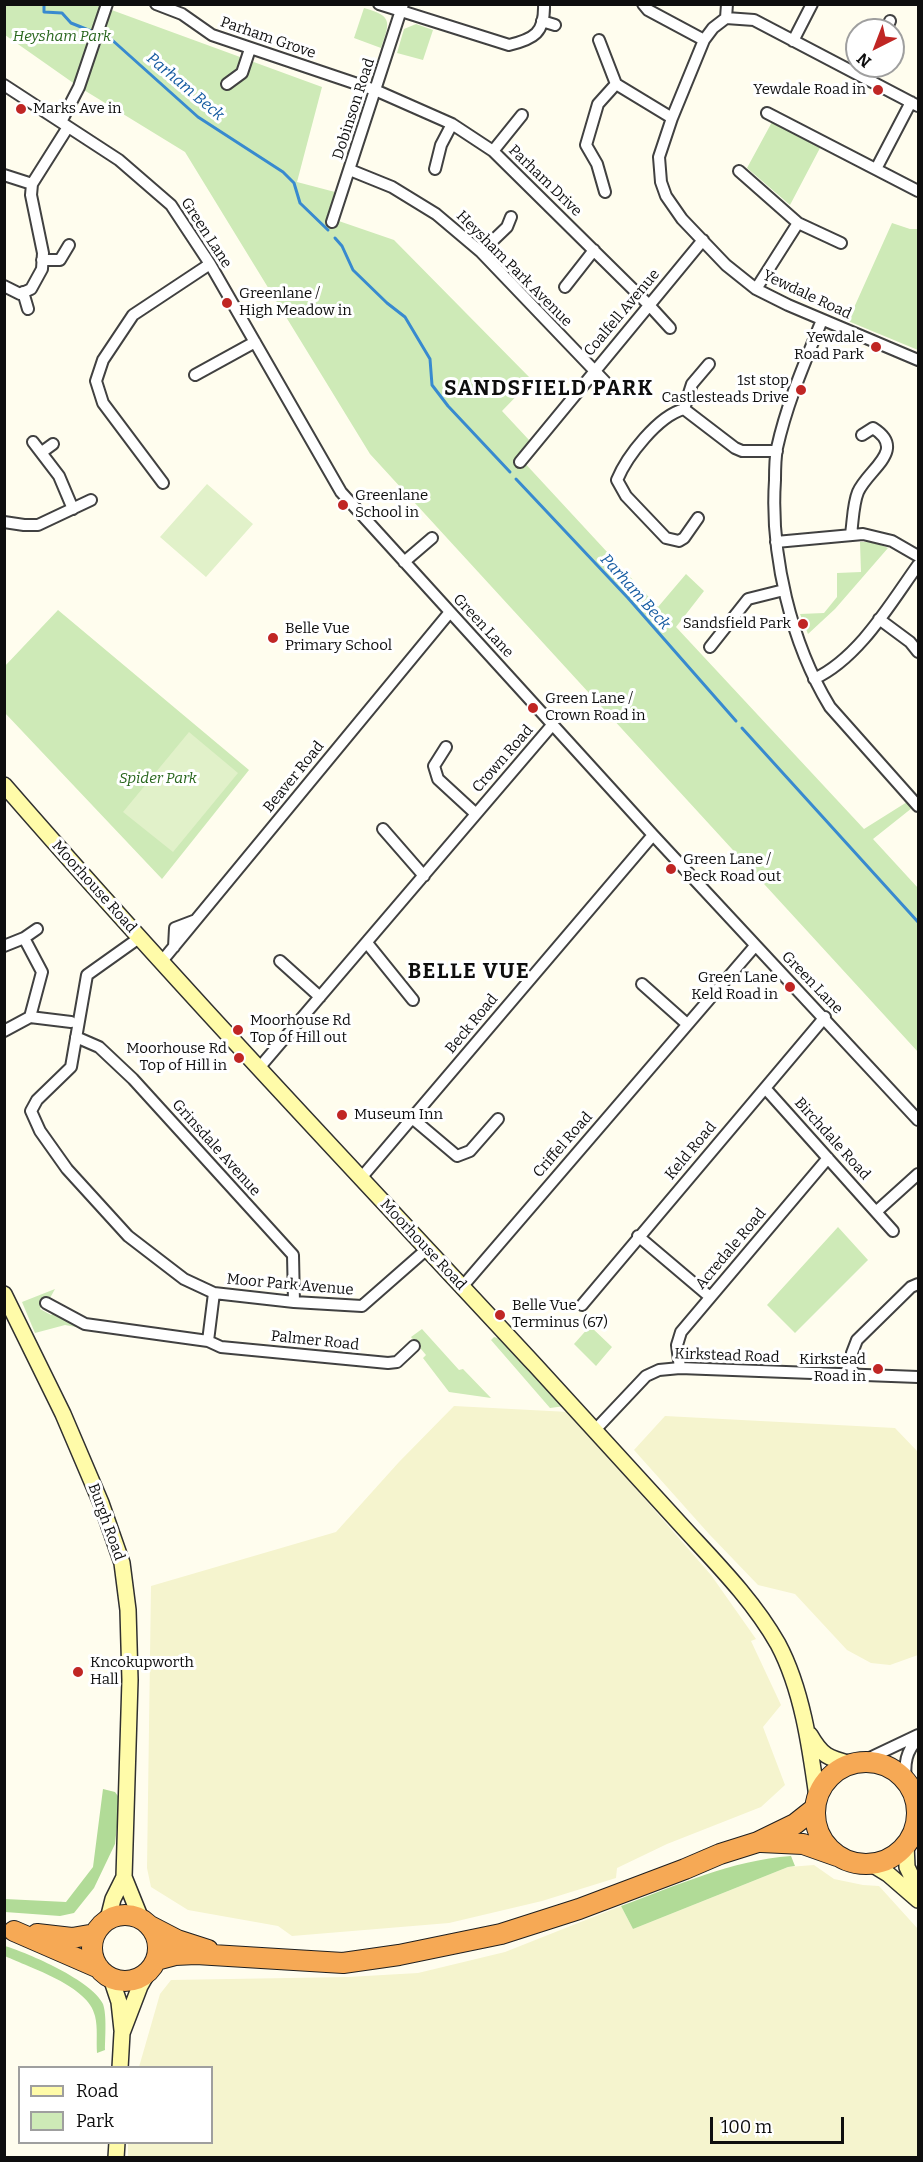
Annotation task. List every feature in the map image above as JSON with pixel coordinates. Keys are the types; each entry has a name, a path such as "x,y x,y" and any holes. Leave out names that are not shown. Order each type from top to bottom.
{"highway":[{"path":"9,1931 105,1973 130,1981 152,1966 175,1955 225,1955 343,1963 399,1955 490,1937 579,1909 720,1854 758,1842 795,1824 815,1803 828,1780 838,1771 855,1763 880,1763 895,1770 912,1788 918,1808 913,1836 892,1858 882,1862 864,1864 846,1860 803,1844 758,1842"},
{"path":"815,1803 814,1818 820,1833 837,1856"},
{"path":"9,1931 72,1938 101,1927 118,1916 130,1915 177,1940 225,1955"},
{"path":"145,1922 158,1942 152,1966"},
{"path":"101,1927 92,1951 105,1973"}],"main road":[{"name":"Moorhouse Road","path":"4,785 139,938 595,1430 736,1586 763,1620 780,1647 794,1683 805,1727 815,1803"},
{"name":"Burgh Road","path":"4,1294 63,1414 101,1503 122,1563 128,1610 130,1680 124,1877 101,1927"},
{"name":"Moorhouse Road","path":"805,1727 818,1749 827,1757 855,1763"},
{"path":"913,1836 907,1867 918,1890"},
{"path":"870,1863 896,1879 918,1900"},
{"name":"Burgh Road","path":"124,1877 145,1922"},
{"path":"122,2033 140,1986 152,1966"},
{"path":"105,1973 119,2002 122,2033 120,2066"}],"street":[{"path":"4,286 20,294 32,289 42,269 43,253 31,195 32,184 65,124 80,87 107,4"},
{"name":"Parham Grove","path":"156,4 182,14 212,35 375,90"},
{"path":"379,4 402,8 509,45 530,40 538,31 544,4"},
{"path":"644,4 648,10 704,40 713,28 726,18 754,20 845,69"},
{"path":"726,18 727,4"},
{"path":"793,41 812,4"},
{"name":"Dobinson Road","path":"332,222 402,8"},
{"path":"542,21 555,25"},
{"path":"599,40 616,84 672,118"},
{"name":"Yewdale Road","path":"704,40 672,118 659,157 661,182 672,207 726,266 756,289 822,320 918,360"},
{"path":"227,84 242,73 250,49"},
{"path":"863,78 915,104 876,169"},
{"path":"605,192 597,164 586,145 598,104 616,84"},
{"name":"Green Lane","path":"4,85 119,160 171,205 210,264 341,492 653,835 755,946 825,1017 918,1120"},
{"name":"Parham Drive","path":"375,90 452,124 493,151 670,328"},
{"path":"767,113 918,191"},
{"path":"493,151 522,116"},
{"path":"435,170 441,145 452,124"},
{"name":"Heysham Park Avenue","path":"350,170 392,187 436,214 481,252 613,390"},
{"path":"739,171 798,224 841,243"},
{"path":"4,175 32,184"},
{"path":"481,252 507,227 511,217"},
{"path":"756,289 798,224"},
{"name":"Coalfell Avenue","path":"520,462 594,369 703,240"},
{"path":"42,260 60,260 69,245"},
{"path":"565,287 594,250"},
{"path":"163,483 103,403 96,381 103,360 133,315 210,264"},
{"path":"23,292 28,309"},
{"path":"822,320 791,395 777,451 774,496 776,542 784,590 814,679 830,707 918,806"},
{"path":"195,375 255,342"},
{"path":"698,518 684,538 679,541 666,538 626,496 617,480 623,465 655,428 667,417 684,409 692,384 709,364"},
{"path":"684,409 735,448 742,451 777,451"},
{"path":"851,534 857,492 887,453 888,444 883,434 873,428 862,435"},
{"path":"33,442 59,476 73,509"},
{"path":"42,452 53,444"},
{"path":"4,522 38,525 91,500"},
{"path":"776,542 863,534 880,537 918,556"},
{"path":"404,562 432,538"},
{"path":"814,679 832,670 846,659 879,619 918,565"},
{"path":"710,647 748,599 784,590"},
{"name":"Beaver Road","path":"162,962 174,947 175,928 196,920 450,612"},
{"path":"879,619 910,642 918,652"},
{"name":"Crown Road","path":"259,1068 553,724"},
{"name":"Crown Road","path":"446,747 434,766 438,778 476,814"},
{"path":"383,829 424,876"},
{"name":"Beck Road","path":"361,1178 653,835"},
{"path":"4,946 24,938 36,929"},
{"path":"24,938 42,972 30,1017"},
{"name":"Moor Park Avenue","path":"139,938 87,975 71,1067 37,1100 31,1111 40,1131 67,1169 129,1236 184,1279 214,1293 294,1302 362,1306 427,1249"},
{"path":"367,943 413,1000"},
{"name":"Criffel Road","path":"462,1287 755,946"},
{"path":"280,961 320,997"},
{"path":"642,984 687,1024"},
{"path":"4,1031 30,1017 71,1022"},
{"name":"Keld Road","path":"582,1305 825,1017"},
{"name":"Grinsdale Avenue","path":"76,1036 99,1047 133,1079 293,1255 294,1302"},
{"name":"Birchdale Road","path":"765,1088 893,1231"},
{"path":"412,1118 457,1156 470,1151 498,1119"},
{"name":"Acredale Road","path":"680,1368 677,1345 681,1332 828,1158"},
{"path":"877,1211 918,1174"},
{"path":"638,1236 710,1297"},
{"path":"851,1376 852,1353 856,1340 911,1287 918,1284"},
{"path":"208,1341 214,1293"},
{"name":"Palmer Road","path":"46,1303 85,1323 208,1341 221,1347 388,1363 397,1362 414,1346"},
{"name":"Kirkstead Road","path":"595,1430 646,1376 659,1370 680,1368 918,1377"},
{"path":"855,1763 918,1737"},
{"path":"912,1788 904,1762 918,1737"}],"green space":[{"name":"Heysham Park","path":"4,5 98,5 322,87 297,182 335,192 330,218 394,240 532,380 502,411 529,440 521,459 658,607 686,574 704,591 676,627 864,829 907,802 912,808 873,839 918,888 918,1052 370,454 185,152 79,87 5,35"},
{"path":"364,8 380,14 387,21 381,48 354,38"},
{"path":"416,24 433,30 423,60 397,53 404,29"},
{"path":"772,122 820,148 790,205 747,168"},
{"path":"892,223 918,229 918,350 848,321"},
{"path":"207,484 253,524 206,577 160,537"},
{"path":"860,542 874,542 888,548 835,609 808,634 800,614 824,613 837,597 837,573 861,572"},
{"name":"Spider Park","path":"58,610 249,770 162,879 5,713 4,667"},
{"path":"189,732 238,773 173,852 123,812"},
{"path":"838,1227 868,1260 795,1333 767,1305"},
{"path":"55,1289 50,1298 46,1296 40,1309 51,1315 54,1312 78,1323 76,1327 65,1325 35,1333 22,1302"},
{"path":"590,1326 612,1347 596,1366 574,1344"},
{"path":"422,1329 459,1370 463,1369 491,1398 449,1392 423,1358 426,1355 411,1337"},
{"path":"494,1337 501,1339 565,1406 550,1408 491,1340"},
{"path":"454,1406 569,1412 711,1575 756,1639 751,1641 781,1705 763,1727 785,1785 761,1807 667,1844 617,1868 616,1878 542,1901 449,1923 292,1936 278,1926 188,1910 151,1887 147,1868 151,1586 336,1532 399,1462"},
{"path":"665,1416 895,1428 918,1452 918,1655 890,1665 871,1663 847,1650 795,1594 758,1585 634,1450"},
{"path":"103,1789 115,1792 120,1799 115,1844 94,1888 74,1913 60,1916 5,1912 5,1899 66,1902 93,1867"},
{"path":"791,1856 795,1866 633,1929 621,1906 726,1868 769,1858"},
{"path":"814,1865 834,1879 879,1886 918,1929 918,2157 128,2158 128,2144 213,2144 213,2066 139,2066 160,1994 171,1980 348,1977 418,1973 505,1952 621,1906 633,1929 788,1867"},
{"path":"5,1946 59,1969 74,1977 97,1995 104,2009 105,2050 97,2053 95,2016 90,2005 82,1996 57,1979 5,1956"}],"waterway":[{"name":"Parham Beck","path":"44,4 44,12 62,13 71,23 111,39 198,117 283,172 294,183 300,203 328,230"},
{"name":"Parham Beck","path":"335,238 342,246 353,270 405,317 430,359 432,385 448,406 510,472"},
{"name":"Parham Beck","path":"516,479 628,598 736,721"},
{"name":"Parham Beck","path":"742,728 918,922"}],"place":[{"name":"Yewdale Road in","path":"878,90"},
{"name":"Marks Ave in","path":"21,109"},
{"name":"Greenlane / High Meadow in","path":"227,303"},
{"name":"Yewdale Road Park","path":"876,347"},
{"name":"1st stop Castlesteads Drive","path":"801,390"},
{"name":"Greenlane School in","path":"343,505"},
{"name":"Sandsfield Park","path":"803,624"},
{"name":"Belle Vue Primary School","path":"273,638"},
{"name":"Green Lane / Crown Road in","path":"533,708"},
{"name":"Green Lane / Beck Road out","path":"671,869"},
{"name":"Green Lane Keld Road in","path":"790,987"},
{"name":"Moorhouse Rd Top of Hill out","path":"238,1030"},
{"name":"Moorhouse Rd Top of Hill in","path":"239,1058"},
{"name":"Museum Inn","path":"342,1115"},
{"name":"Belle Vue Terminus (67)","path":"500,1315"},
{"name":"Kirkstead Road in","path":"878,1369"},
{"name":"Kncokupworth Hall","path":"78,1672"}],"district":[{"name":"SANDSFIELD PARK","path":"549,389"},
{"name":"BELLE VUE","path":"469,972"}]}
